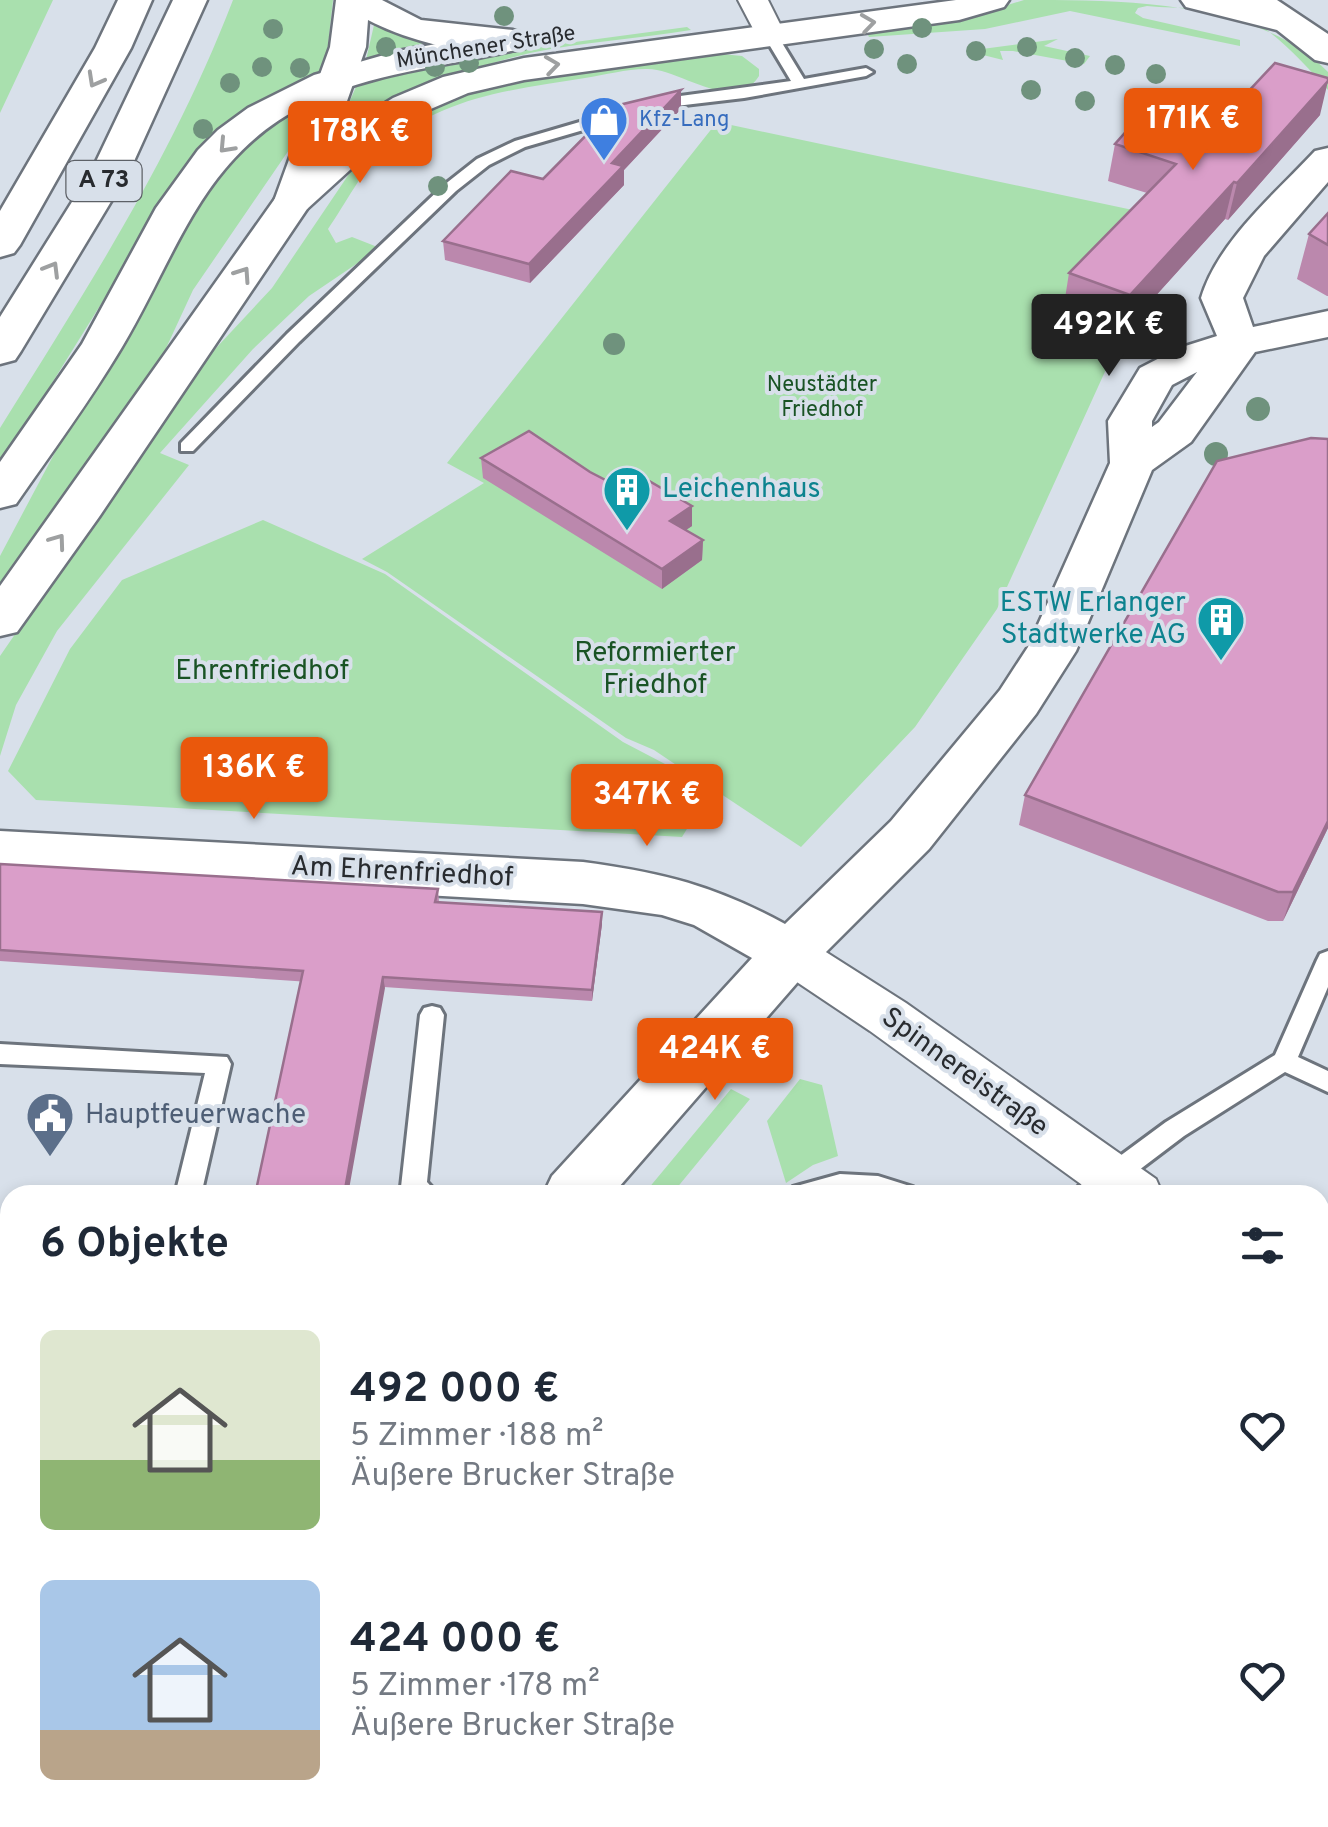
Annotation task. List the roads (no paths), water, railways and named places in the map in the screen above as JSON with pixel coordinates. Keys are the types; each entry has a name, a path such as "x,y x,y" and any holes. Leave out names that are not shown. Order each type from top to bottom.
{"main road":[{"name":"A 73","path":"0,245 114,48 135,0"},
{"name":"A 73","path":"0,352 111,170 190,0"},
{"path":"292,201 348,47 354,0 410,28 446,36 512,41"},
{"name":"Münchener Straße","path":"0,620 83,507 292,201 382,121 456,85 822,0"},
{"name":"Münchener Straße","path":"0,494 102,345 188,190 230,139 284,102 337,78 428,54 512,41 760,15 959,10 992,0"},
{"path":"1198,0 1289,22"},
{"path":"1241,0 1289,22"},
{"path":"1252,0 1328,52"},
{"path":"1241,342 1225,312 1224,288 1259,238 1328,160"},
{"path":"583,1185 790,954 910,835 1018,702 1051,651 1132,463 1175,432 1241,342 1328,324"},
{"name":"Am Ehrenfriedhof","path":"0,850 583,883 663,894 713,910 790,954"}],"street":[{"name":"Spinnereistraße","path":"790,954 888,1016 1106,1185"}],"lane":[{"path":"760,15 799,82"},
{"path":"186,447 292,338 450,188 483,162 520,144 658,104 744,94 866,72"},
{"path":"1115,1185 1175,1130 1284,1060 1328,960"},
{"path":"414,1185 432,1015"},
{"path":"0,1054 219,1064 190,1185"},
{"path":"1284,1060 1328,1082"},
{"path":"830,1185 870,1185"}],"place":[{"name":"Kfz-Lang","path":"604,162"},
{"name":"Leichenhaus","path":"627,532"},
{"name":"ESTW Erlanger Stadtwerke AG","path":"1221,662"},
{"name":"Hauptfeuerwache","path":"50,1158"}],"park label":[{"name":"Neustädter Friedhof","path":"822,398"},
{"name":"Reformierter Friedhof","path":"655,670"},
{"name":"Ehrenfriedhof","path":"262,672"}]}
